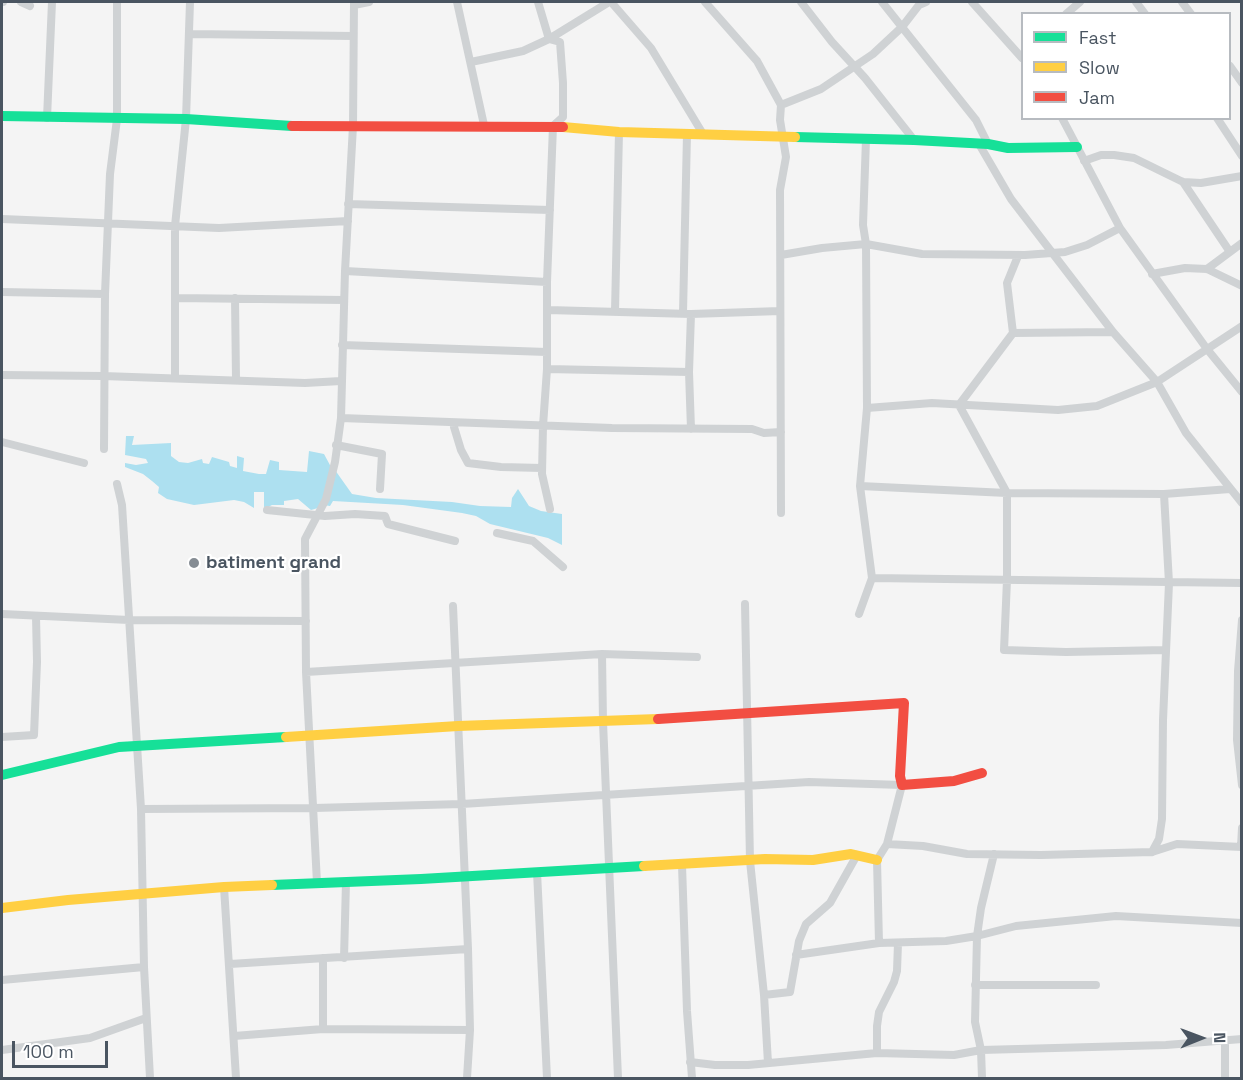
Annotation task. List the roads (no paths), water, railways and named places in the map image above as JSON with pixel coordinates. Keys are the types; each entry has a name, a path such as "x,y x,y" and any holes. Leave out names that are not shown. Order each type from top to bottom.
{"street":[{"path":"21,2 30,6"},
{"path":"47,118 52,2"},
{"path":"104,449 103,376 107,223 117,119 117,2"},
{"path":"175,378 175,226 186,119 190,2"},
{"path":"317,883 306,672 305,539 326,499 341,418 340,381 353,126 354,3 369,2"},
{"path":"457,2 484,125"},
{"path":"538,2 549,39"},
{"path":"471,62 523,51 549,39 610,2 651,48 703,134"},
{"path":"705,2 757,62 781,105 780,120 786,157 780,190 781,513"},
{"path":"801,2 914,140"},
{"path":"882,2 976,120 983,144 1011,199 1113,332 1157,382 1186,432 1242,503"},
{"path":"781,105 821,90 873,54 902,27 919,5 926,2"},
{"path":"972,2 1021,56"},
{"path":"1068,12 1080,2"},
{"path":"190,34 352,36"},
{"path":"549,39 560,42 563,83 562,117 553,126 547,369 543,426 542,468 550,509"},
{"path":"1231,67 1242,83"},
{"path":"2,116 186,119 300,127 553,126 619,132 914,140 983,144 1008,148 1077,147"},
{"path":"1063,120 1120,228 1242,392"},
{"path":"1218,120 1242,156"},
{"path":"615,311 619,132"},
{"path":"687,134 687,314 691,429"},
{"path":"859,614 872,578 860,486 867,408 866,244 863,225 866,139"},
{"path":"1084,161 1101,155 1114,154 1134,158 1183,182 1201,183 1242,176"},
{"path":"1183,182 1230,252"},
{"path":"348,204 550,210"},
{"path":"2,219 230,228 348,220"},
{"path":"781,255 866,244 922,254 1018,256 1065,252 1087,245 1120,228"},
{"path":"1207,269 1242,243"},
{"path":"959,405 1013,333 1007,283 1018,256"},
{"path":"1152,274 1185,268 1207,269 1242,286"},
{"path":"345,271 548,282"},
{"path":"2,292 105,294"},
{"path":"175,298 344,300"},
{"path":"235,298 236,380"},
{"path":"548,310 687,314 780,311"},
{"path":"867,408 932,403 1058,410 1097,406 1157,382 1242,326"},
{"path":"1013,333 1113,332"},
{"path":"342,345 547,352"},
{"path":"547,369 689,372"},
{"path":"2,375 304,383 340,381"},
{"path":"959,405 1007,493 1004,650 1066,652 1166,650"},
{"path":"341,418 543,426 752,429 781,432"},
{"path":"454,427 461,450 468,463 542,468"},
{"path":"2,442 84,463"},
{"path":"336,445 382,454 380,489"},
{"path":"117,484 122,505 141,809 144,966 150,1078"},
{"path":"860,486 1007,493 1164,494 1230,489"},
{"path":"1152,852 1159,839 1162,819 1163,720 1169,583 1164,494"},
{"path":"267,510 317,515 385,516 388,524 455,541"},
{"path":"497,533 533,541 563,567"},
{"path":"872,578 1242,583"},
{"path":"745,604 750,861 764,995 768,1063"},
{"path":"453,606 468,949 470,1030 467,1078"},
{"path":"2,614 129,620 306,621"},
{"path":"2,737 34,735 36,616"},
{"path":"1242,620 1238,671 1238,728 1242,785"},
{"path":"306,672 602,654 697,657"},
{"path":"602,654 618,1078"},
{"path":"2,774 119,747 458,726 603,722 904,703 900,776 902,785 887,844 877,860 879,944"},
{"path":"141,809 462,804 809,782 902,785 954,781 982,773"},
{"path":"887,844 923,846 967,854 1051,855 1152,852 1177,844 1241,847 1242,828"},
{"path":"2,908 224,887 750,861 813,860 851,854 877,860"},
{"path":"982,1078 981,1050 975,1022 977,936 994,854"},
{"path":"764,995 790,992 798,941 806,924 830,903 857,855"},
{"path":"682,865 692,1078"},
{"path":"537,872 547,1078"},
{"path":"344,958 346,882"},
{"path":"224,887 236,1078"},
{"path":"796,955 879,944 946,940 977,936 1016,926 1116,916 1242,923"},
{"path":"877,1053 879,1011 894,982 897,971 898,943"},
{"path":"230,964 468,949"},
{"path":"323,958 323,1029"},
{"path":"2,980 144,966"},
{"path":"975,985 1096,985"},
{"path":"2,1050 90,1038 146,1018"},
{"path":"234,1036 323,1029 470,1030"},
{"path":"690,1062 715,1065 768,1063 877,1053 954,1055 981,1050 1166,1045 1242,1039"},
{"path":"1225,1040 1225,1078"}],"water":[{"path":"126,436 134,436 132,445 171,443 171,456 179,462 188,463 202,459 203,463 209,464 212,457 229,462 230,466 237,468 237,456 244,458 243,471 259,474 266,474 270,460 279,462 279,470 307,472 309,451 324,454 331,467 327,492 318,508 311,510 298,499 284,501 284,505 272,505 264,509 264,492 254,492 254,508 244,502 234,500 194,505 167,499 158,493 159,487 143,474 125,467 125,463 136,465 148,463 146,459 125,455"},
{"path":"335,470 352,494 376,498 511,507 512,498 518,489 529,506 541,511 562,514 562,545 548,538 490,524 476,516 462,513 403,505 333,501 330,506 324,505"}],"place":[{"name":"batiment grand","path":"194,563"}]}
